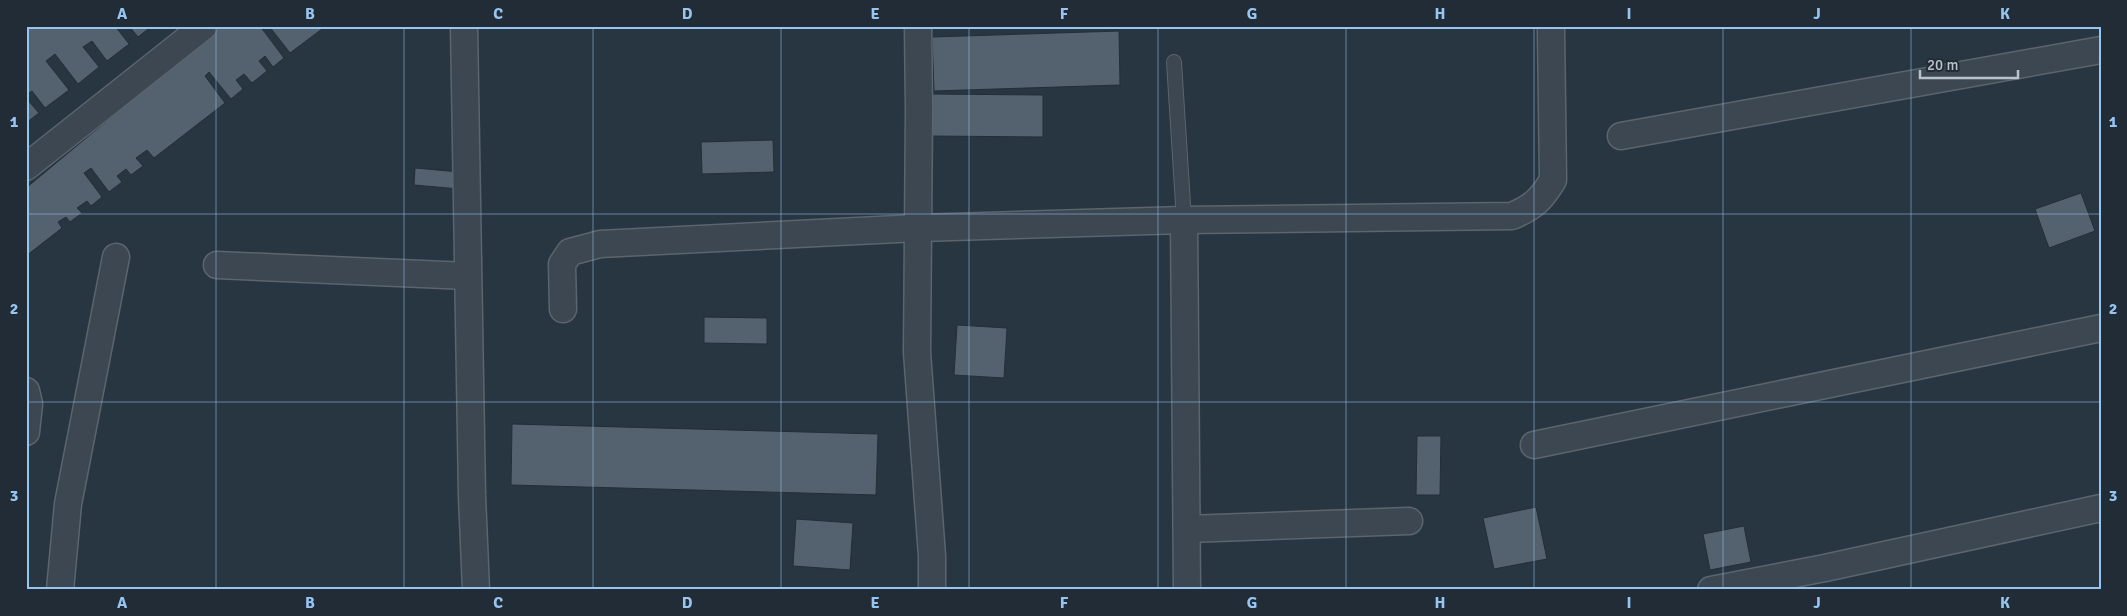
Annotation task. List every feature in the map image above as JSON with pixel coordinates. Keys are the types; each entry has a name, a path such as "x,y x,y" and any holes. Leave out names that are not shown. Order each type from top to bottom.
{"street":[{"path":"26,167 204,26"},
{"path":"464,26 476,590"},
{"path":"918,26 917,352 932,556 932,590"},
{"path":"563,309 562,264 570,252 600,244 918,228 1184,220 1512,216 1529,208 1542,198 1553,180 1551,31"},
{"path":"1621,136 2101,50"},
{"path":"1184,220 1187,590"},
{"path":"60,590 68,504 116,257"},
{"path":"217,265 468,276"},
{"path":"1534,445 2101,328"},
{"path":"26,391 29,404 26,432"},
{"path":"1711,590 1825,568 2101,508"},
{"path":"1187,529 1409,521"}],"lane":[{"path":"1174,62 1184,220"}],"building":[{"path":"26,26 115,26 129,44 107,61 92,41 83,47 99,67 78,84 55,54 46,61 69,90 45,108 32,91 26,95"},
{"path":"129,26 152,26 138,37"},
{"path":"221,26 260,26 284,58 273,67 265,56 259,61 267,71 252,83 244,74 236,80 243,89 231,99 209,72 205,76 225,103 154,158 147,150 136,158 143,166 131,175 126,169 117,176 122,182 109,192 91,168 84,173 102,197 91,206 87,201 77,208 82,213 70,222 66,217 58,222 62,228 26,256 26,188"},
{"path":"269,26 326,26 290,53"},
{"path":"1119,31 1120,85 934,91 932,37"},
{"path":"929,94 1043,95 1043,137 930,136"},
{"path":"26,98 39,113 26,123"},
{"path":"773,140 774,172 702,174 701,142"},
{"path":"415,168 460,172 459,189 414,185"},
{"path":"2081,193 2095,231 2049,248 2035,209"},
{"path":"704,317 767,318 767,344 704,343"},
{"path":"957,325 1007,328 1004,378 954,375"},
{"path":"512,424 878,434 876,495 511,485"},
{"path":"1417,436 1441,436 1440,495 1416,495"},
{"path":"1536,507 1547,559 1494,569 1483,518"},
{"path":"796,519 853,523 850,570 793,566"},
{"path":"1744,526 1751,562 1710,570 1703,534"}]}
